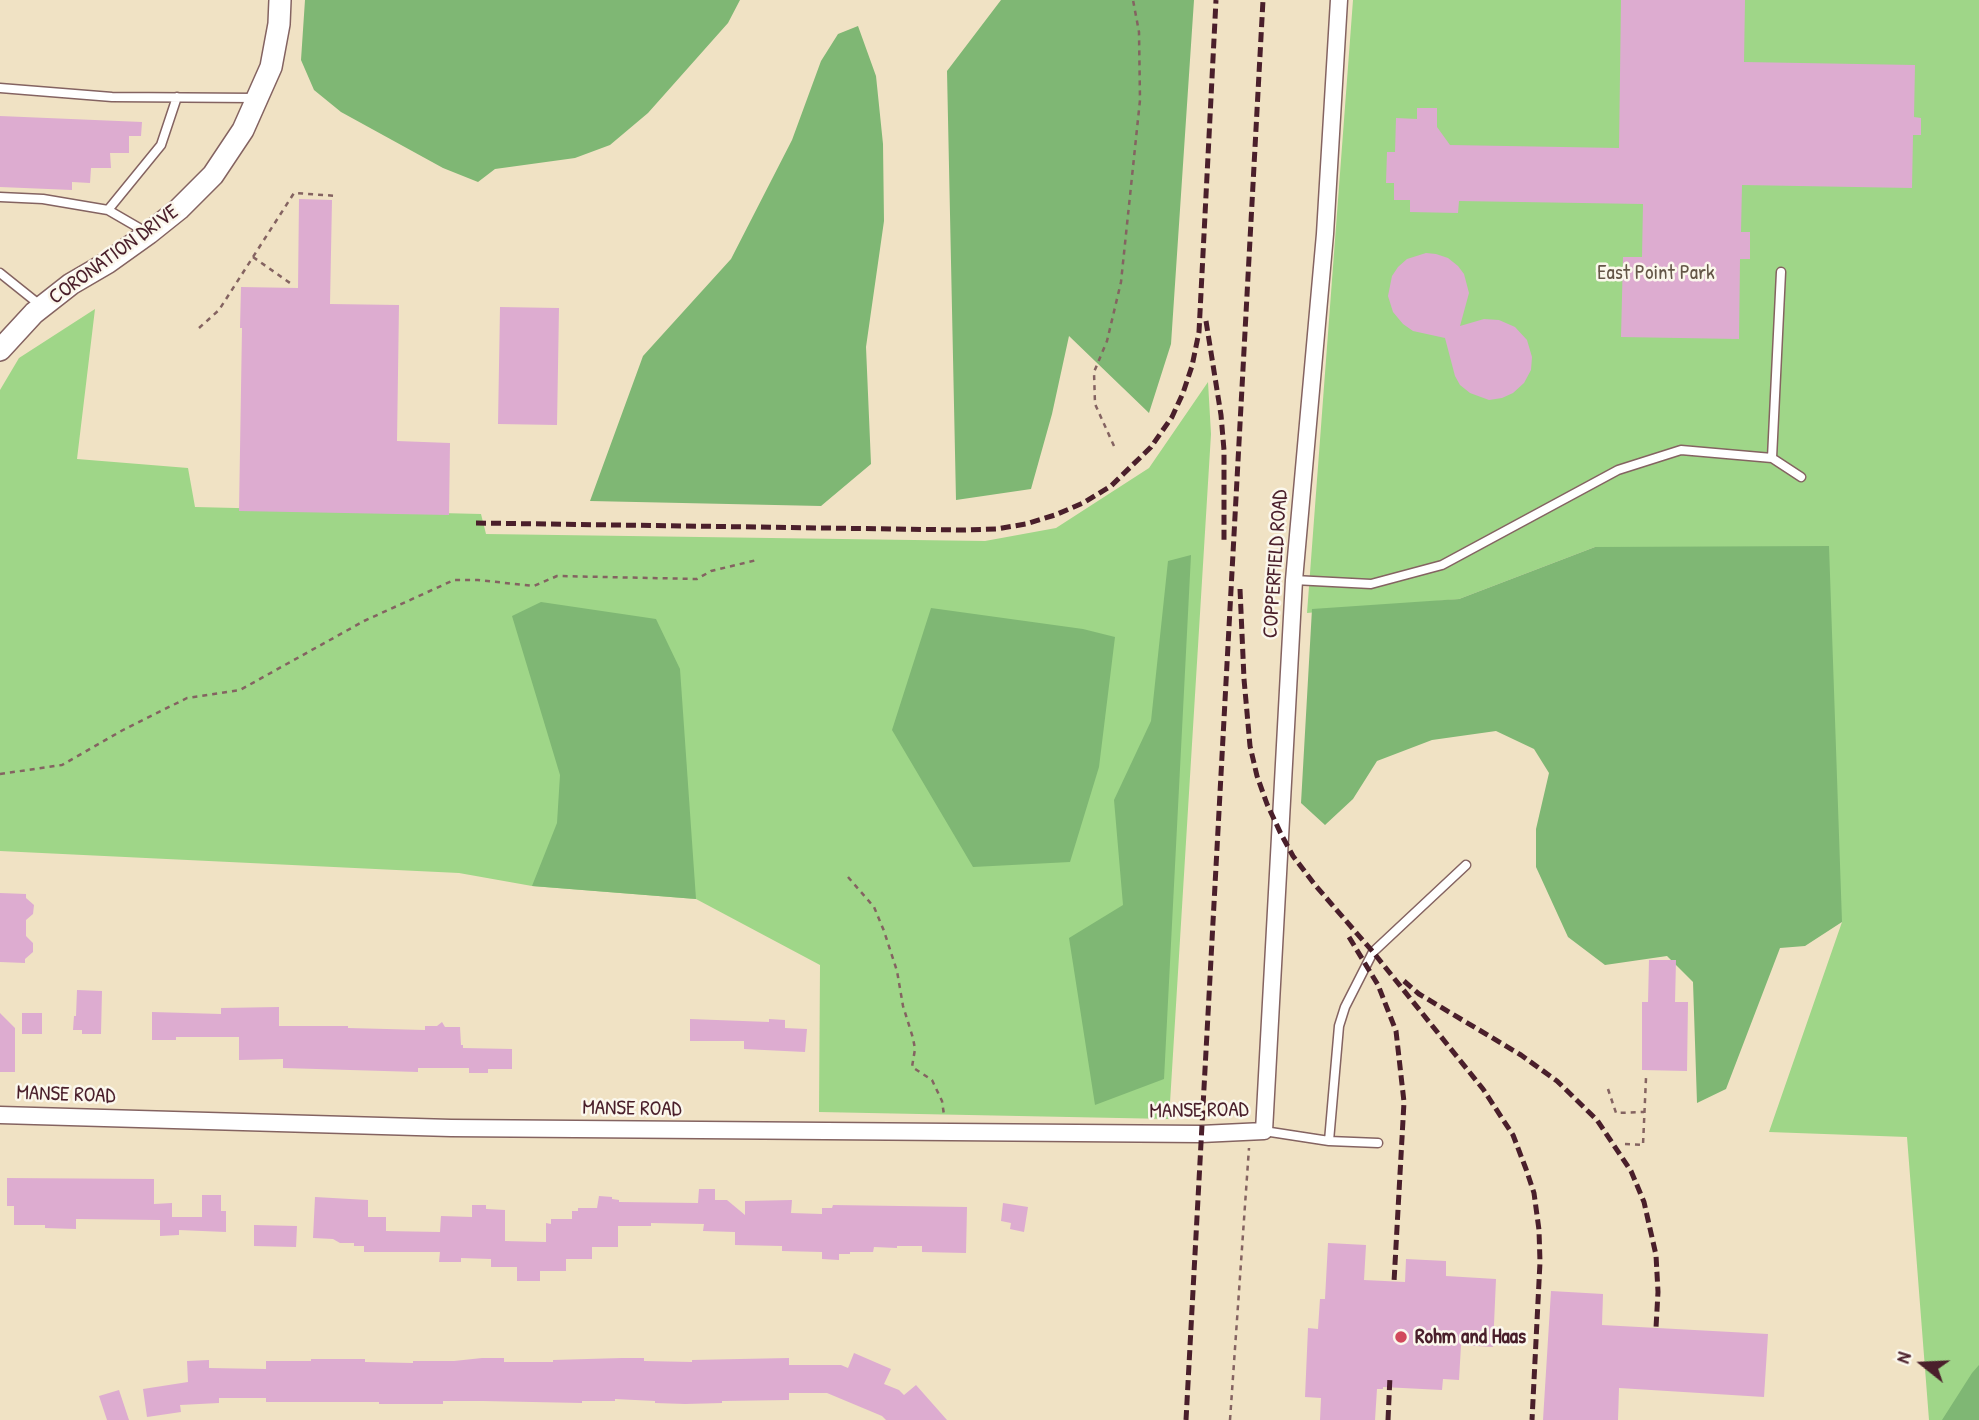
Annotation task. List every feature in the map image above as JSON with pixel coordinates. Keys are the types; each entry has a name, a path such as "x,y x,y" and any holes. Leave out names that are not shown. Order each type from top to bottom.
{"street":[{"name":"CORONATION DRIVE","path":"0,351 34,313 149,233 213,174 243,130 271,67 279,24 280,0"},
{"name":"COPPERFIELD ROAD","path":"1257,1131 1294,580 1325,234 1339,0"},
{"name":"MANSE ROAD","path":"0,1115 451,1128 1201,1134 1257,1131"}],"lane":[{"path":"0,88 112,97 257,97"},
{"path":"108,210 161,145 177,97"},
{"path":"0,197 44,199 108,210 149,233"},
{"path":"1772,458 1781,272"},
{"path":"0,273 43,307"},
{"path":"1294,580 1371,584 1442,565 1618,470 1681,450 1772,458 1801,477"},
{"path":"1329,1141 1339,1026 1345,1007 1373,952 1466,865"},
{"path":"1257,1131 1329,1141 1378,1143"}],"path":[{"path":"1114,446 1095,404 1094,372 1107,341 1121,282 1140,100 1139,32 1133,0"},
{"path":"199,328 219,310 293,193 338,196"},
{"path":"253,257 290,283"},
{"path":"0,774 62,765 187,698 240,690 365,621 454,580 534,586 556,576 697,579 711,571 757,560"},
{"path":"848,877 874,906 884,931 897,971 902,1006 913,1038 915,1049 912,1067 932,1080 943,1101 946,1132"},
{"path":"1625,1144 1643,1145 1646,1078"},
{"path":"1608,1089 1616,1113 1646,1112"},
{"path":"1230,1420 1257,1131"}],"green space":[{"path":"305,0 740,0 728,23 648,113 610,145 575,158 495,169 478,182 443,168 341,112 314,90 301,60"},
{"path":"1001,0 1194,0 1171,344 1149,413 1069,336 1052,414 1031,489 956,500 947,71"},
{"name":"East Point Park","path":"1353,0 1979,0 1979,1420 1929,1420 1907,1137 1769,1132 1842,922 1595,547 1459,599 1307,613"},
{"path":"858,26 876,76 883,144 884,221 866,347 871,464 821,506 590,501 643,356 731,259 792,140 821,61 838,34"},
{"path":"95,309 77,459 188,468 195,507 481,514 486,534 985,541 1056,528 1149,468 1208,382 1211,434 1169,1119 819,1112 820,965 696,899 532,886 459,873 0,851 0,390 19,358"},
{"path":"1829,546 1842,922 1805,946 1780,948 1726,1089 1697,1103 1693,982 1667,956 1605,965 1568,937 1536,867 1536,829 1549,773 1534,749 1496,731 1432,740 1377,761 1353,799 1325,825 1301,803 1312,609 1459,599 1595,547"},
{"path":"1191,555 1164,1079 1095,1105 1069,938 1123,905 1114,800 1151,721 1168,561"},
{"path":"541,602 656,619 680,669 696,899 532,886 557,823 560,775 512,616"},
{"path":"931,608 1083,629 1115,637 1099,767 1070,862 973,867 892,730"},
{"path":"1979,1365 1979,1420 1942,1420 1972,1373"}],"building":[{"path":"1621,0 1745,0 1744,62 1915,65 1914,117 1921,118 1921,135 1913,135 1912,188 1742,185 1741,232 1750,232 1750,259 1740,259 1739,339 1621,337 1623,257 1642,257 1643,204 1459,201 1458,213 1410,212 1410,200 1394,200 1394,183 1386,183 1387,152 1395,152 1396,118 1417,119 1417,108 1437,108 1437,127 1450,145 1619,148"},
{"path":"0,116 142,122 141,136 129,136 129,153 110,153 111,168 91,168 90,183 72,182 72,190 0,187"},
{"path":"299,199 332,200 330,304 399,305 397,441 450,443 449,515 239,511 241,287 298,288"},
{"path":"1426,253 1448,258 1464,274 1469,293 1460,326 1484,319 1499,320 1515,327 1527,340 1532,357 1531,370 1524,383 1513,393 1489,400 1470,393 1460,385 1455,376 1445,338 1413,331 1393,312 1388,296 1392,276 1407,259"},
{"path":"500,307 559,308 557,425 498,424"},
{"path":"0,893 26,894 26,898 34,905 33,914 26,920 26,936 33,943 33,952 25,959 25,963 0,962"},
{"path":"1649,960 1676,960 1675,1002 1688,1002 1687,1071 1642,1070 1642,1002 1648,1002"},
{"path":"77,990 102,991 101,1034 82,1034 82,1030 73,1030"},
{"path":"279,1007 279,1026 425,1030 425,1026 437,1026 442,1022 445,1027 460,1027 463,1048 512,1049 512,1069 488,1069 488,1073 469,1073 469,1068 418,1068 418,1072 283,1068 283,1059 239,1060 239,1037 176,1037 176,1040 152,1040 152,1012 221,1014 221,1008"},
{"path":"0,1013 15,1028 15,1072 0,1072"},
{"path":"22,1013 42,1013 42,1034 22,1034"},
{"path":"690,1019 769,1022 769,1019 785,1020 785,1028 807,1029 805,1052 744,1049 744,1041 690,1041"},
{"path":"7,1178 154,1179 154,1204 172,1203 172,1217 202,1217 202,1195 221,1195 221,1211 226,1211 226,1232 179,1230 179,1235 160,1236 160,1220 76,1219 76,1229 14,1225 14,1206 7,1206"},
{"path":"699,1189 715,1189 715,1200 727,1200 745,1215 745,1201 792,1200 791,1213 822,1214 822,1208 832,1208 833,1205 967,1207 966,1253 922,1252 922,1246 897,1246 874,1247 873,1252 839,1254 839,1260 822,1259 822,1252 782,1251 782,1246 735,1245 735,1232 703,1231 704,1224 651,1223 651,1226 618,1226 618,1247 592,1247 592,1259 566,1259 566,1271 540,1271 540,1281 517,1281 517,1267 491,1267 491,1259 461,1258 461,1262 439,1262 440,1252 364,1252 364,1246 354,1246 354,1243 313,1238 315,1197 368,1200 368,1217 386,1217 386,1231 440,1232 441,1216 472,1217 472,1205 486,1205 486,1209 505,1210 505,1241 546,1242 546,1223 551,1224 551,1219 572,1219 572,1211 578,1211 578,1208 597,1208 599,1196 612,1197 619,1202 698,1203"},
{"path":"1003,1203 1028,1207 1024,1232 1010,1229 1011,1223 1001,1221"},
{"path":"254,1225 297,1226 296,1247 254,1246"},
{"name":"Rohm and Haas","path":"1328,1243 1366,1245 1364,1280 1405,1282 1406,1259 1446,1261 1446,1276 1496,1279 1493,1347 1461,1345 1459,1380 1443,1379 1442,1390 1377,1389 1375,1420 1320,1420 1321,1398 1305,1397 1308,1328 1318,1329 1320,1299 1325,1299"},
{"path":"1551,1291 1603,1294 1602,1325 1768,1334 1764,1397 1619,1388 1618,1420 1543,1420"},
{"path":"854,1353 891,1369 884,1384 904,1395 916,1385 947,1420 886,1420 827,1393 789,1393 789,1400 685,1404 615,1399 582,1403 443,1401 443,1404 379,1404 266,1402 266,1398 219,1398 219,1403 180,1405 181,1412 147,1417 143,1389 188,1382 187,1361 209,1360 209,1368 266,1369 266,1361 311,1359 365,1359 365,1362 413,1363 482,1358 504,1358 504,1362 644,1358 644,1361 692,1362 789,1358 789,1365 841,1365 848,1368"},
{"path":"119,1390 129,1420 107,1420 99,1396"}],"railway":[{"path":"476,523 996,529 1055,515 1083,503 1111,486 1151,447 1172,417 1192,366 1199,332 1216,0"},
{"path":"1186,1420 1263,0"},
{"path":"1206,321 1224,450 1224,540"},
{"path":"1240,589 1250,746 1257,776 1281,834 1293,856 1315,885 1373,952 1483,1089 1513,1135 1526,1169 1534,1193 1540,1262 1532,1420"},
{"path":"1349,937 1378,985 1396,1031 1404,1102 1394,1282"},
{"path":"1404,981 1419,994 1521,1055 1557,1081 1597,1120 1631,1171 1644,1202 1656,1255 1656,1328"},
{"path":"1388,1420 1390,1376"}],"place":[{"name":"Rohm and Haas","path":"1401,1337"}]}
